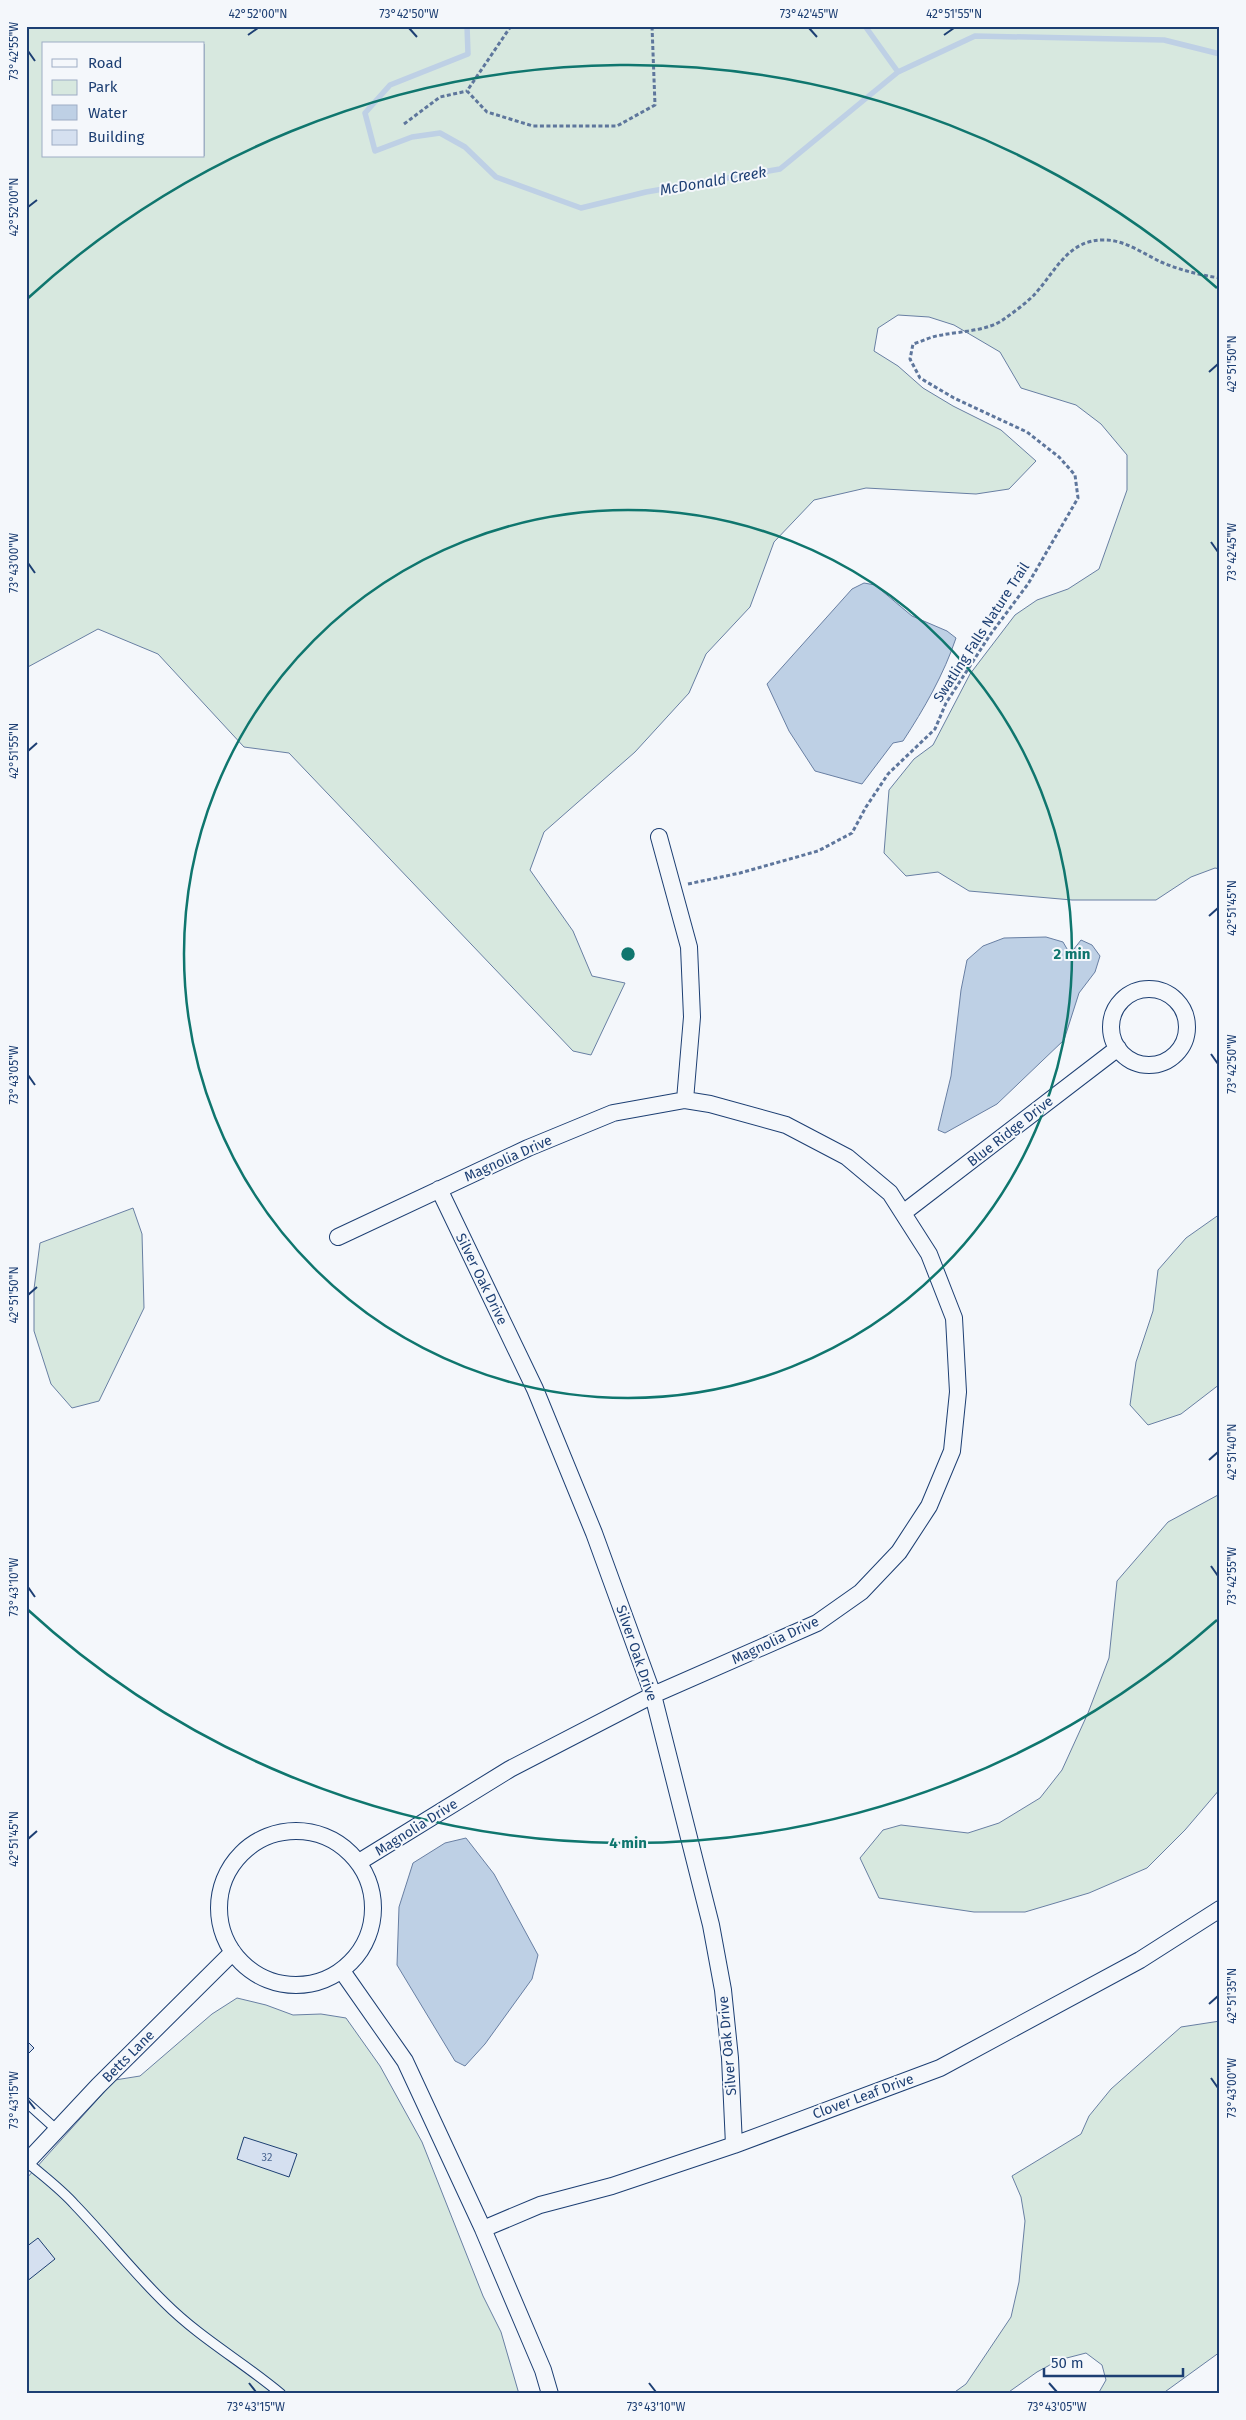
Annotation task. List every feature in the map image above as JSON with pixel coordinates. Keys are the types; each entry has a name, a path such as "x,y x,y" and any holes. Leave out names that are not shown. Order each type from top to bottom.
{"street":[{"path":"659,837 689,948 692,1017 686,1100"},
{"path":"1147,990 1160,991 1171,996 1180,1006 1186,1017 1187,1030 1184,1042 1178,1053 1168,1060 1156,1065 1144,1065 1132,1061 1118,1048 1112,1032 1112,1020 1116,1008 1124,999 1135,992 1147,990"},
{"name":"Blue Ridge Drive","path":"903,1213 1118,1048"},
{"name":"Magnolia Drive","path":"338,1237 528,1148 613,1113 686,1100 710,1104 786,1125 847,1157 890,1193 929,1254 954,1318 958,1392 952,1451 929,1506 899,1552 861,1592 817,1623 653,1695 510,1769 358,1862"},
{"name":"Silver Oak Drive","path":"439,1189 534,1389 594,1533 653,1695 713,1934 723,1990 729,2048 734,2145"},
{"path":"288,1830 310,1831 332,1838 350,1852 358,1862 364,1869 372,1891 374,1913 369,1935 358,1955 342,1971 320,1982 297,1986 273,1982 252,1972 233,1952 223,1935 219,1912 221,1888 231,1866 247,1848 266,1836 288,1830"},
{"name":"Clover Leaf Drive","path":"483,2228 540,2205 612,2186 734,2145 940,2068 1140,1960 1220,1910"},
{"name":"Betts Lane","path":"27,2162 233,1952"},
{"path":"342,1971 405,2061 483,2228 543,2370 550,2394"}],"lane":[{"path":"26,2102 57,2130"},
{"path":"27,2162 74,2203 164,2303 193,2330 232,2359 259,2375 281,2394"}],"path":[{"path":"404,124 440,96 468,91 511,26"},
{"path":"468,91 487,112 533,126 617,126 655,105 652,26"},
{"name":"Swatling Falls Nature Trail","path":"673,887 740,873 810,854 839,842 852,833 866,807 888,774 935,729 946,703 990,635 1028,584 1078,498 1075,476 1059,457 1027,432 954,398 920,378 910,359 913,344 941,335 983,327 1002,320 1034,294 1046,277 1073,248 1089,240 1107,240 1130,246 1162,262 1196,274 1220,278"}],"green space":[{"path":"26,26 1220,26 1220,869 1215,868 1191,877 1156,900 1072,900 969,891 938,872 906,876 884,853 889,790 914,759 933,745 970,674 1015,615 1037,600 1068,589 1099,569 1127,490 1127,455 1101,424 1076,405 1021,388 1000,352 954,325 929,317 898,315 878,328 874,351 898,366 923,388 953,406 1001,430 1036,461 1009,489 976,494 866,488 814,500 774,542 750,607 706,654 689,693 635,752 544,832 530,870 573,931 592,976 625,983 591,1055 573,1051 289,753 244,747 158,654 98,629 26,668"},
{"path":"133,1208 142,1234 144,1308 99,1401 72,1408 51,1384 34,1331 34,1289 40,1243"},
{"path":"1220,1214 1220,1384 1181,1414 1148,1425 1130,1405 1136,1362 1153,1311 1158,1270 1186,1238"},
{"path":"1220,1490 1220,1789 1185,1830 1147,1868 1089,1893 1025,1912 974,1912 879,1898 860,1858 883,1830 901,1825 968,1833 999,1823 1040,1798 1062,1770 1088,1713 1109,1658 1117,1581 1168,1522 1218,1495"},
{"path":"237,1998 266,2005 293,2015 321,2014 346,2018 380,2066 422,2142 483,2296 501,2332 519,2394 26,2394 26,2179 115,2080 140,2076 212,2014"},
{"path":"1220,2021 1220,2352 1162,2394 1098,2394 1106,2380 1102,2365 1086,2353 1059,2360 1037,2372 1006,2394 952,2394 966,2384 1011,2317 1019,2282 1025,2221 1021,2197 1012,2176 1081,2134 1089,2116 1111,2089 1181,2027"}],"water":[{"path":"864,583 875,585 912,616 947,631 956,638 939,678 911,729 903,741 893,743 862,784 815,771 789,731 767,684 852,589"},
{"path":"1046,937 1063,942 1070,954 1081,940 1092,945 1100,956 1095,972 1079,993 1064,1040 997,1104 945,1133 938,1130 951,1076 961,990 967,960 983,946 1004,938"},
{"path":"466,1838 494,1874 538,1955 532,1979 485,2044 465,2066 455,2061 397,1965 399,1907 413,1863 445,1843"}],"building":[{"path":"26,2040 34,2048 26,2056"},
{"path":"244,2137 297,2154 289,2177 237,2159"},
{"path":"38,2238 55,2259 26,2282 26,2247"}],"waterway":[{"name":"McDonald Creek","path":"467,26 468,54 390,85 365,113 375,151 412,137 440,133 465,147 496,177 581,208 646,192 780,169 898,72 975,36 1164,40 1220,54"},
{"path":"865,26 898,72"}]}
